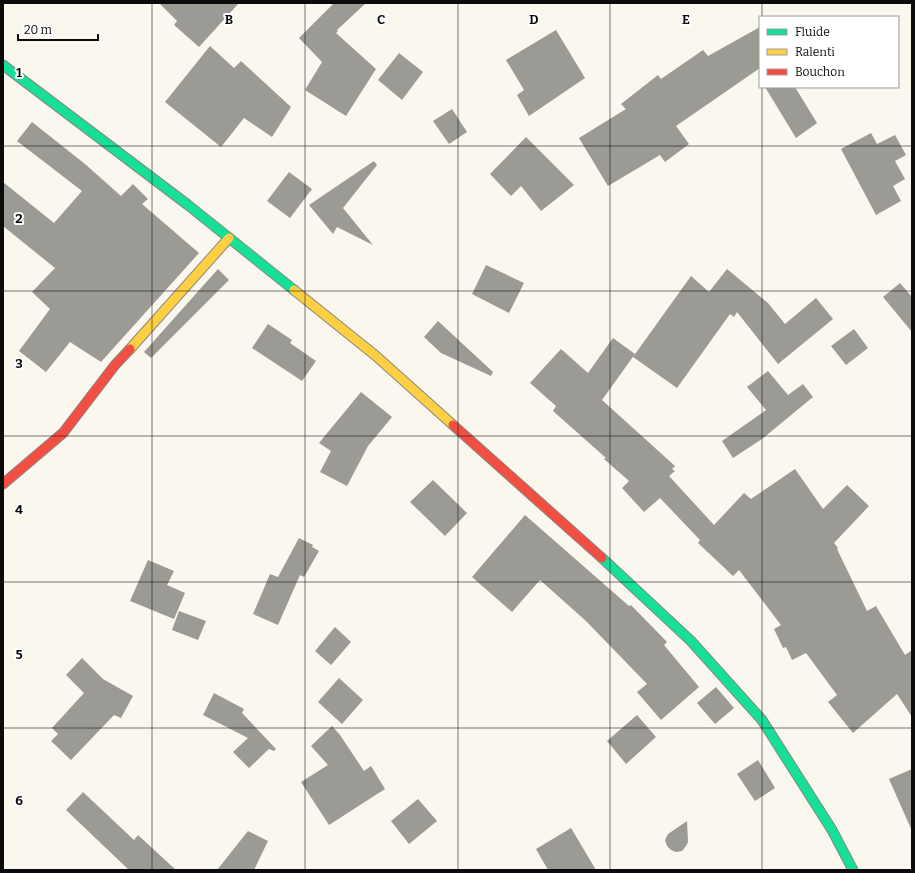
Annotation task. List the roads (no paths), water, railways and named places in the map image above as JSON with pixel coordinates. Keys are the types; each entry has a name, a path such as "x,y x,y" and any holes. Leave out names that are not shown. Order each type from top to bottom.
{"main road":[{"path":"3,65 229,238 376,356 612,567 691,641 762,720 832,830 853,870"},
{"path":"3,484 63,433 115,365 229,238"}]}
